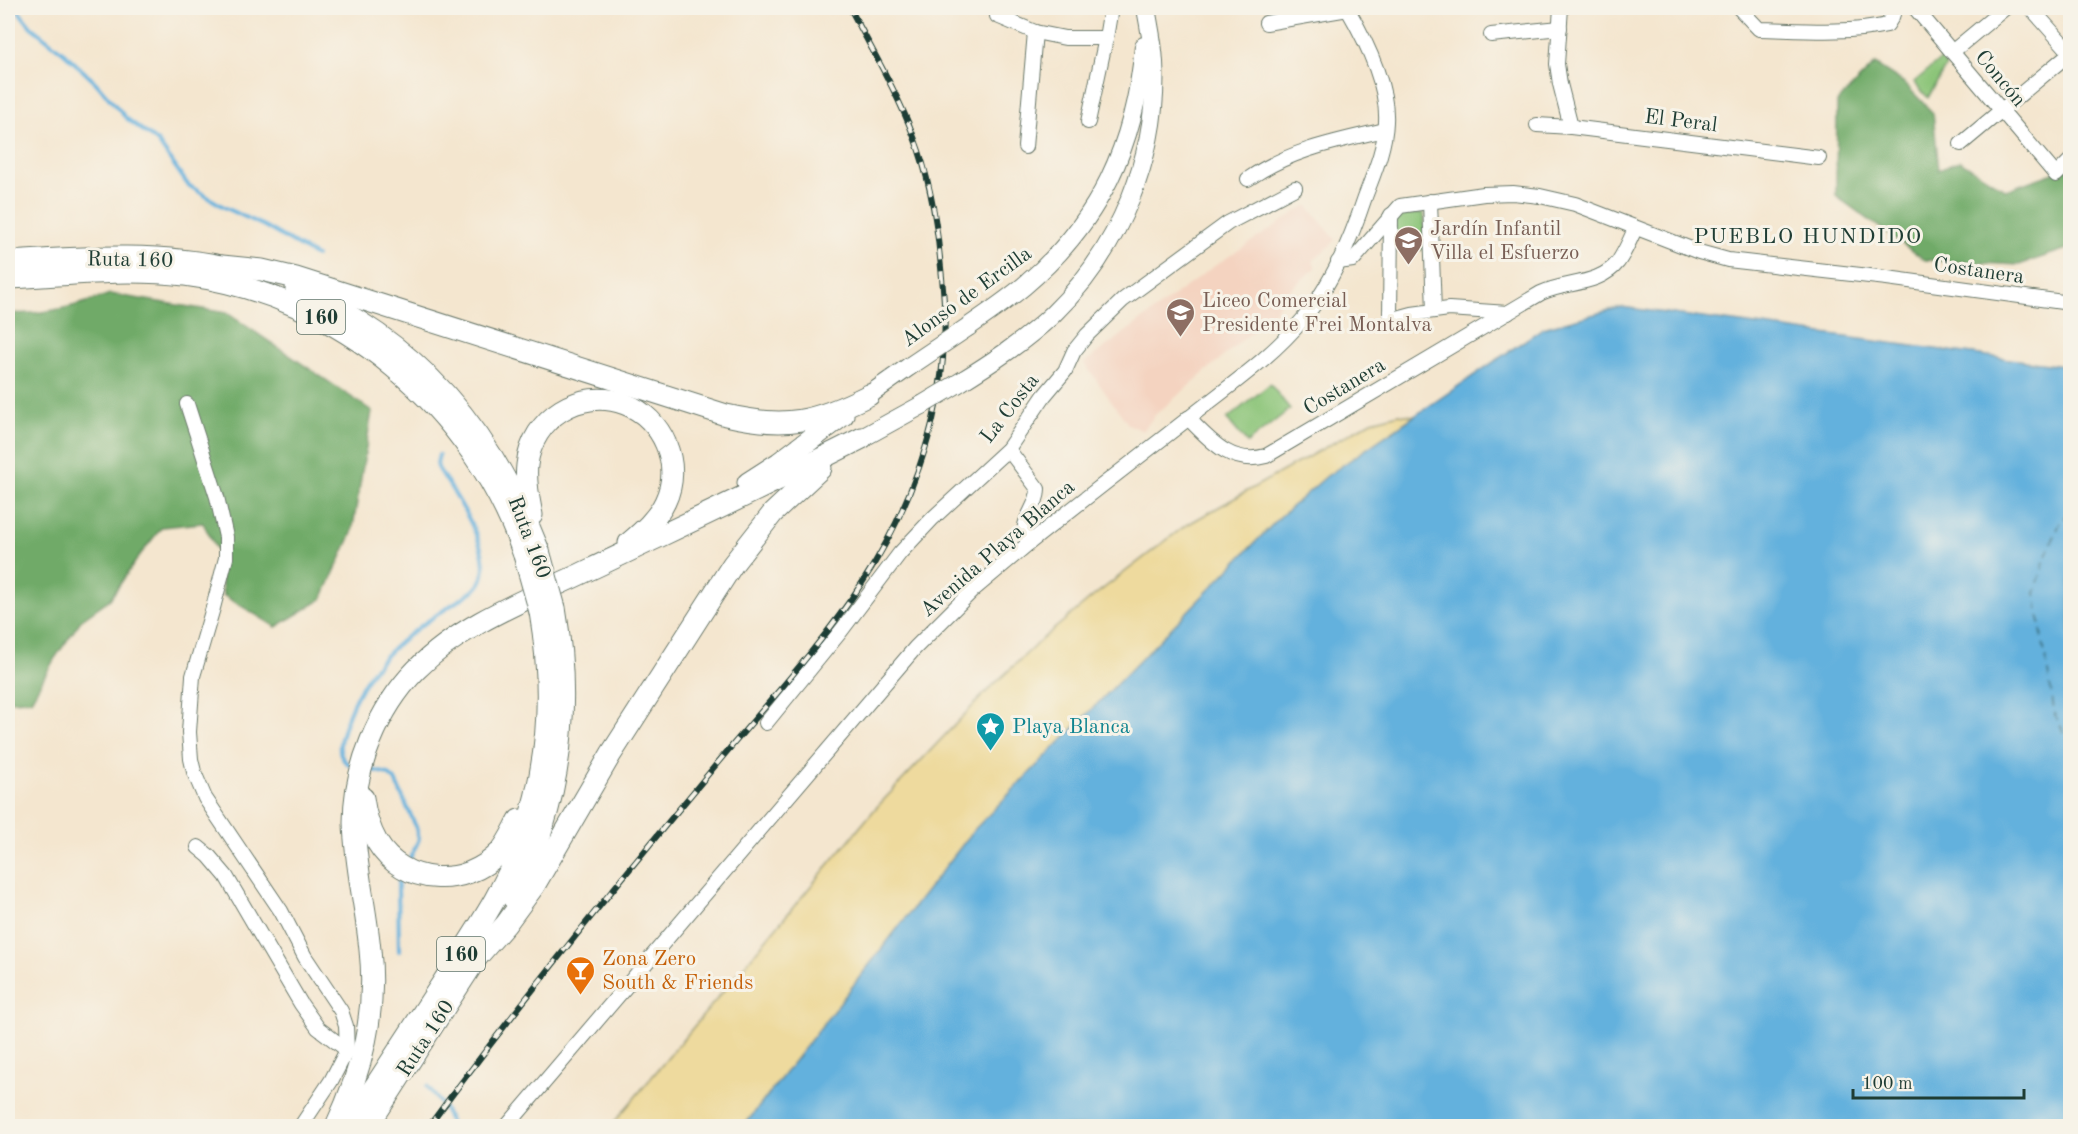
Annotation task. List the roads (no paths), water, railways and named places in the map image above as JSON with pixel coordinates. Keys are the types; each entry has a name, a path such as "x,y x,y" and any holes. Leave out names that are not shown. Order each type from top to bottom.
{"highway":[{"name":"Ruta 160","path":"8,262 144,256 183,259 222,266 280,283 321,301 384,339 453,401 481,437 516,496 563,676 562,734 555,783 541,834 504,914 368,1126"},
{"path":"222,266 262,270 296,278 726,415 755,421 780,423 806,420 834,411 869,395"},
{"name":"Ruta 160","path":"8,278 128,272 185,275 275,296 316,315 381,356 408,378 441,412 470,448 496,490 517,534 532,553"},
{"path":"695,518 779,463 869,395"},
{"path":"532,553 527,483 527,463 532,443 547,421 561,410 582,401 609,400 635,408 652,422 664,439 672,470 669,491 661,511 646,528 609,560"},
{"path":"336,1126 354,1085 364,1053 372,1000 370,948 355,834 356,798 372,738 387,708 406,681 429,658 484,621 695,518 769,486 862,438"},
{"path":"478,956 506,924 534,886 611,754 745,546 772,513 800,486 862,438"},
{"name":"Ruta 160","path":"349,1126 476,931 503,885 524,837 542,768 548,694 547,610"},
{"path":"362,770 365,809 377,843 400,866 418,875 438,878 456,877 473,871 499,852 511,836 542,768"}],"main road":[{"name":"Alonso de Ercilla","path":"869,395 1022,288 1053,259 1080,228 1102,194 1119,159 1132,122 1142,63 1146,8"},
{"name":"Alonso de Ercilla","path":"862,438 957,384 1023,340 1054,313 1081,282 1117,228 1140,173 1152,116 1154,60 1146,8"}],"street":[{"path":"1088,122 1111,8"},
{"path":"1266,23 1347,8"},
{"name":"Avenida Playa Blanca","path":"507,1126 915,648 972,591 1029,543 1266,357 1292,332 1316,301 1338,262 1360,212 1385,130 1386,110 1381,85 1368,50 1347,8"},
{"path":"1561,8 1557,53 1558,76 1571,127"},
{"path":"1739,8 1760,29 1819,30 1867,29 1887,25 1895,8"},
{"name":"Concón","path":"1915,8 2056,174 2070,161"},
{"path":"1952,52 2005,8"},
{"path":"1961,144 2070,52 2031,8"},
{"path":"997,16 1035,32 1065,38 1106,38"},
{"path":"1491,35 1560,28"},
{"path":"1025,147 1035,32"},
{"name":"El Peral","path":"1538,125 1571,127 1819,158"},
{"path":"1248,179 1272,164 1311,148 1385,130"},
{"name":"La Costa","path":"766,723 841,631 900,553 933,518 1008,449 1044,396 1065,371 1076,347 1123,300 1228,223 1295,189"},
{"name":"Costanera","path":"1338,262 1353,260 1400,206 1484,194 1513,193 1575,204 1635,229 1728,260 1887,278 2070,303"},
{"path":"1430,201 1434,311"},
{"path":"1391,215 1390,320 1449,309 1508,313"},
{"name":"Costanera","path":"1188,418 1225,452 1245,459 1266,456 1551,288 1591,280 1606,273 1621,257 1635,229"},
{"path":"187,404 217,497 226,537 226,558 193,676 189,732 192,766 205,798 281,911 305,957 341,1011 346,1026 347,1050 331,1081 301,1126"},
{"path":"1008,449 1038,489 1038,496 1024,528 1025,537 1029,543"},
{"path":"198,847 226,876 301,1004 318,1028 347,1050"}],"water":[{"path":"1621,307 2070,367 2070,1126 744,1126 974,830 1281,516 1327,476 1543,328"}],"waterway":[{"path":"16,8 31,27 64,53 96,83 126,118 158,142 188,185 316,256"},
{"path":"355,766 346,762 341,756 340,743 350,711 361,687 391,650 429,620 473,591 482,577 484,563 481,549 469,520 438,468 439,455"},
{"path":"368,769 388,774 395,780 416,827 419,839 409,861"},
{"path":"399,951 398,884 401,876"},
{"path":"427,1086 444,1108 452,1126"}],"railway":[{"path":"429,1126 566,947 808,656 845,608 879,556 894,528 919,468 936,406 944,343 944,300 936,227 928,181 914,137 892,87 850,8"}],"place":[{"name":"Jardín Infantil Villa el Esfuerzo","path":"1409,266"},
{"name":"Liceo Comercial Presidente Frei Montalva","path":"1181,338"},
{"name":"Playa Blanca","path":"991,752"},
{"name":"Zona Zero South & Friends","path":"581,996"}],"district":[{"name":"PUEBLO HUNDIDO","path":"1808,235"}]}
